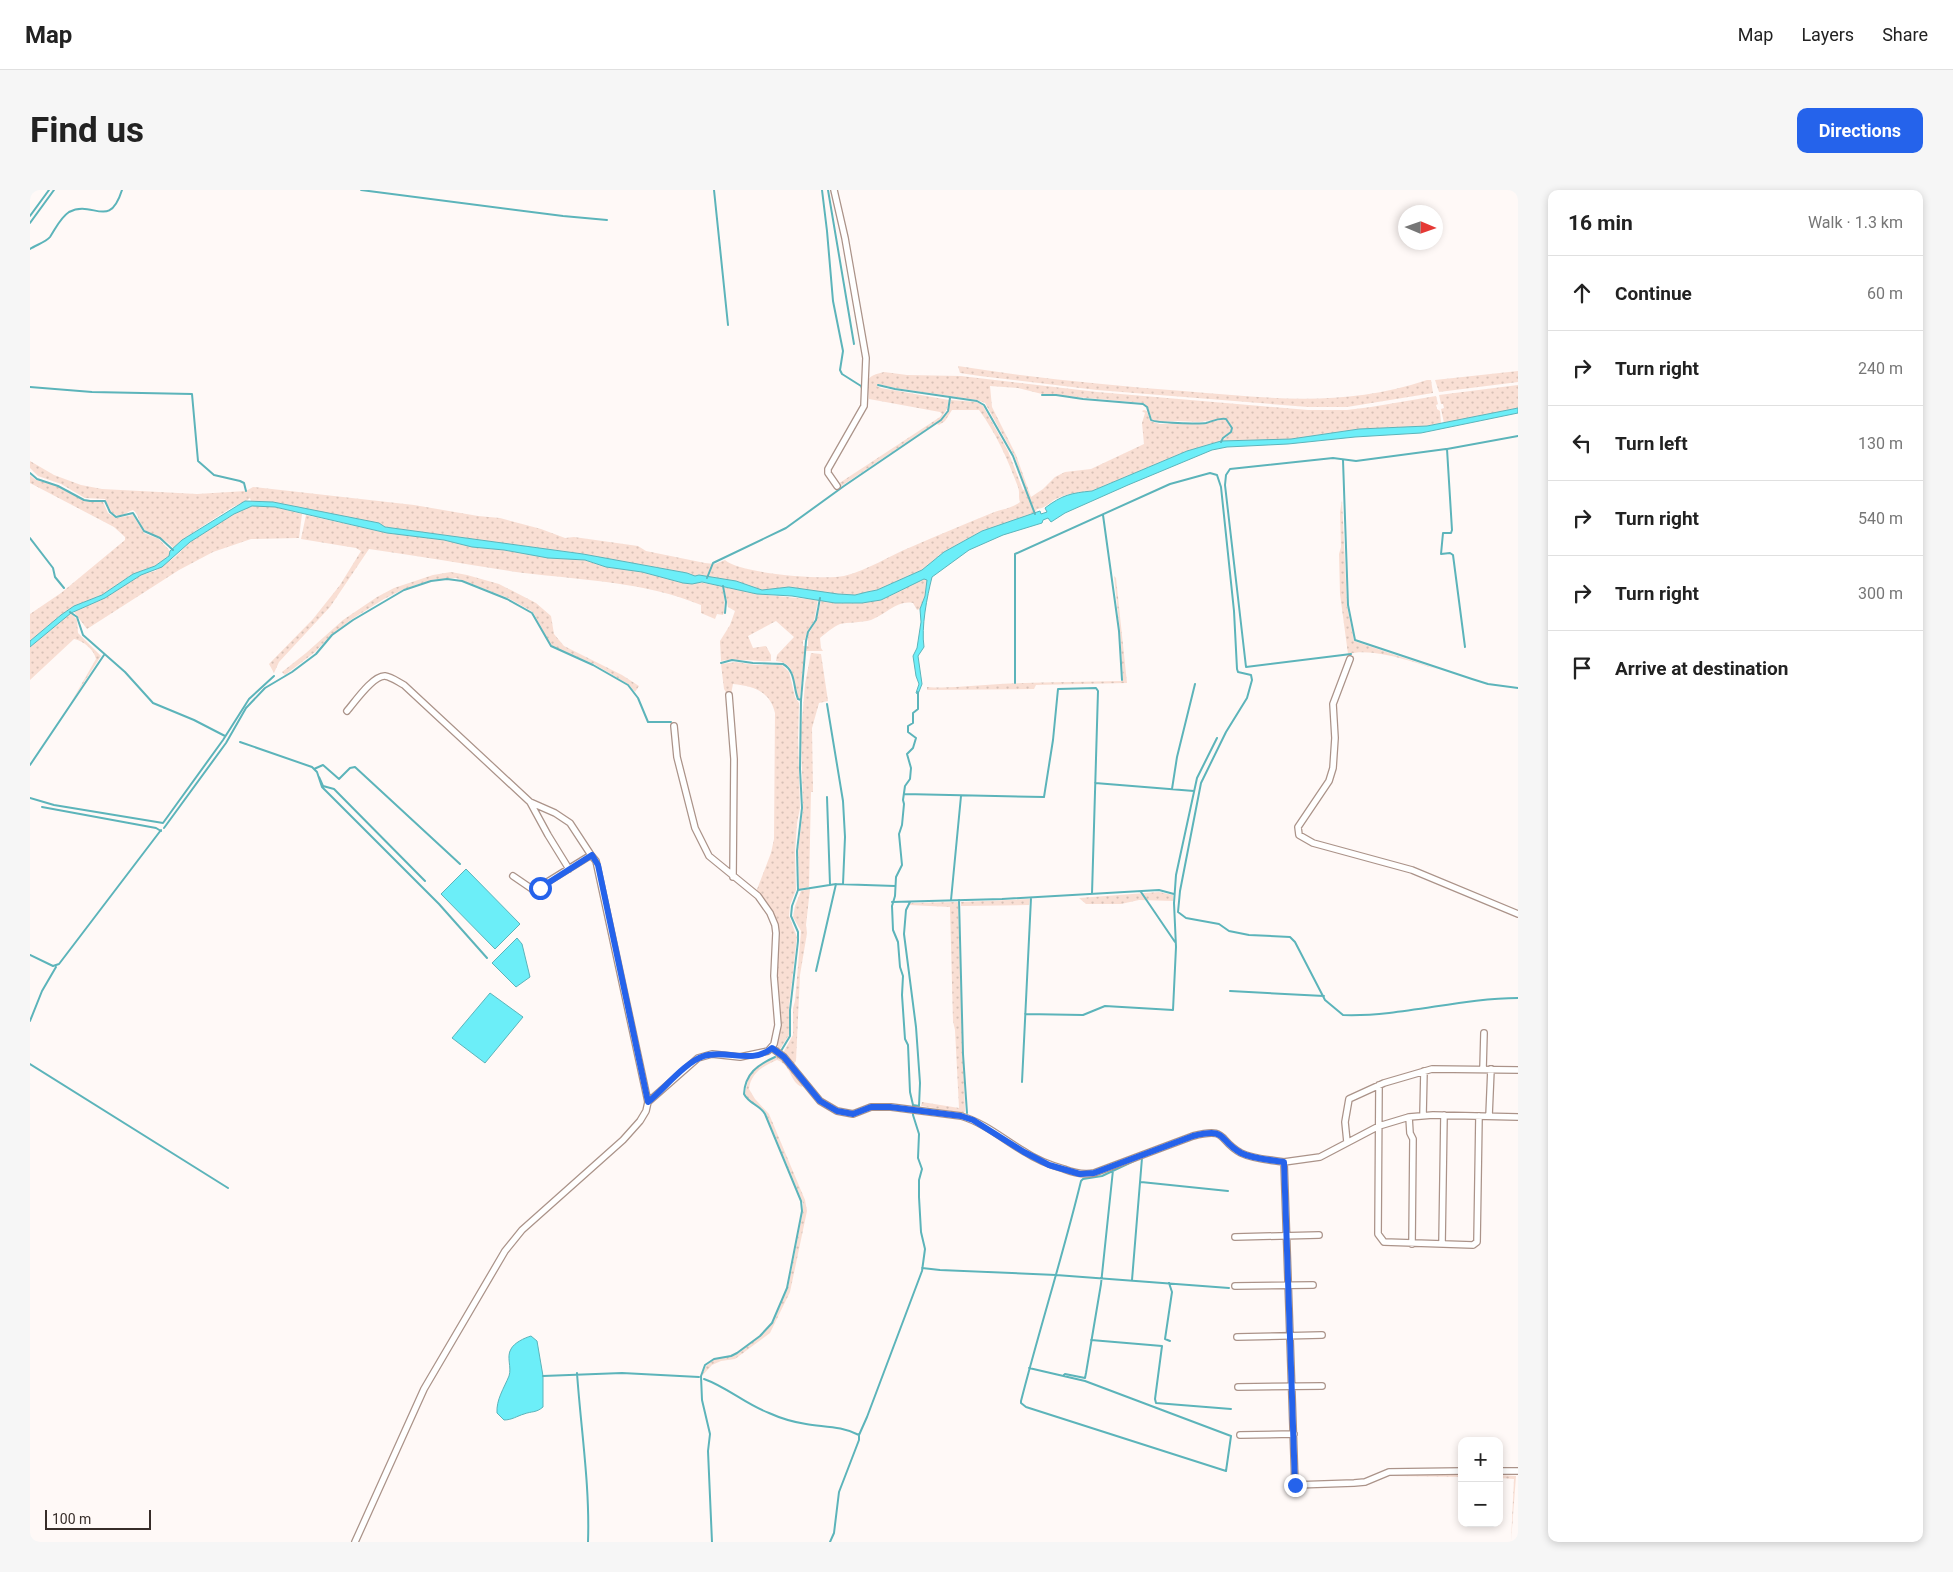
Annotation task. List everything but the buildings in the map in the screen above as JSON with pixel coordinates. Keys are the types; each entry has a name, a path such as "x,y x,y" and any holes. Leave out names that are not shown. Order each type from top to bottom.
{"street":[{"path":"834,190 845,238 866,358 864,406 828,469 828,473 837,486"},
{"path":"1350,659 1333,704 1335,754 1333,768 1329,781 1298,827 1299,835 1313,843 1412,870 1518,914"},
{"path":"347,712 377,678 390,677 414,694 530,802 569,869"},
{"path":"729,695 734,759 733,877"},
{"path":"648,1102 698,1058 712,1054 748,1056 763,1053 772,1048 778,1025 774,976 775,925 763,902 709,856 695,828 677,757 674,726"},
{"path":"355,1542 424,1390 505,1251 522,1230 623,1140 640,1121 646,1111 648,1102 598,865 570,823 555,813 530,802"},
{"path":"512,876 532,889 536,889 592,855"},
{"path":"1483,1069 1484,1033"},
{"path":"772,1048 784,1057 805,1085 829,1108 846,1114 853,1114 871,1107 882,1106 973,1120 1049,1165 1080,1174 1094,1173 1207,1132 1222,1135 1242,1153 1284,1162 1320,1157 1379,1126 1409,1117 1424,1115 1518,1117"},
{"path":"1347,1142 1345,1122 1349,1099 1380,1085 1432,1069 1518,1070"},
{"path":"1489,1116 1490,1069"},
{"path":"1424,1071 1424,1115"},
{"path":"1380,1085 1378,1234 1384,1242 1474,1245 1478,1241 1479,1116"},
{"path":"1442,1244 1444,1115"},
{"path":"1409,1117 1410,1133 1413,1139 1412,1244"},
{"path":"1284,1162 1295,1485 1365,1482 1389,1472 1458,1471"},
{"path":"1235,1237 1319,1235"},
{"path":"1235,1286 1313,1285"},
{"path":"1237,1336 1322,1335"},
{"path":"1238,1387 1322,1386"},
{"path":"1240,1435 1294,1434"},
{"path":"1503,1471 1518,1471"}],"shaded area":[{"path":"958,366 1098,384 1276,398 1306,399 1365,395 1427,380 1431,380 1433,393 1347,407 1308,407 1097,390 960,373"},
{"path":"1518,371 1518,382 1439,392 1435,380"},
{"path":"884,372 907,375 961,376 1097,392 1308,410 1347,410 1436,396 1438,404 1436,405 1440,411 1441,423 1427,426 1359,429 1291,439 1222,441 1232,432 1233,428 1226,418 1199,422 1161,422 1152,420 1144,403 1042,394 1018,388 990,386 992,407 1016,455 1031,497 1043,489 1055,477 1065,472 1091,469 1144,444 1142,423 1145,413 1142,411 1144,410 1147,411 1150,421 1160,424 1199,424 1226,419 1232,428 1218,442 1187,451 1092,491 1058,498 1037,509 1034,514 982,531 944,552 922,570 877,590 855,595 762,590 736,581 695,576 583,554 385,527 378,523 273,502 251,501 250,498 210,521 173,548 166,541 143,528 133,510 122,515 115,515 105,499 85,498 61,484 38,476 30,468 30,461 54,475 81,485 102,489 197,494 246,491 253,487 414,505 500,518 541,529 565,538 574,537 638,546 646,551 705,563 715,564 725,560 747,569 783,575 844,576 1020,502 1018,487 1006,457 979,410 952,410 945,421 939,425 937,424 948,411 951,400 977,402 983,406 1008,451 1023,490 1026,489 1014,455 985,403 977,400 878,384 877,386 881,388 949,400 947,409 940,420 840,487 838,484 942,414 940,412 869,399 868,380"},
{"path":"1518,385 1518,408 1444,423 1441,409 1444,408 1439,395"},
{"path":"30,475 80,499 103,502 108,513 116,518 133,515 144,533 159,539 170,551 169,556 155,566 133,574 102,595 74,606 30,641 30,614 61,593 125,540 125,537 114,527 30,483"},
{"path":"1342,500 1347,606 1354,641 1440,670 1382,654 1359,652 1348,654 1340,594 1339,554 1341,547 1340,512"},
{"path":"260,505 302,514 299,538 251,539 213,552 179,570 87,629 74,612 105,598 141,575 155,571 175,557 190,542 234,514 245,508"},
{"path":"306,515 387,533 444,540 472,547 504,550 548,558 585,560 606,567 642,572 683,583 692,584 697,582 722,586 724,611 723,615 717,614 715,619 701,613 701,605 658,591 614,583 524,573 369,549 330,607 279,662 274,673 269,664 313,619 340,585 361,551 356,548 301,539"},
{"path":"451,572 499,584 536,603 551,616 554,634 564,646 622,675 639,686 635,692 628,684 594,664 551,646 533,612 508,598 456,578 431,580 404,589 384,599 331,635 315,652 285,675 282,672 343,620 377,597 394,588 433,575"},
{"path":"1114,576 1116,578 1127,683 1036,685 1034,689 927,690 927,687 945,688 1015,683 1123,681"},
{"path":"924,579 927,580 925,596 920,609 917,610 913,603 907,603 896,606 871,620 840,624 820,638 823,651 806,651 808,635 816,621 821,601 862,603 881,600"},
{"path":"724,587 757,594 818,600 814,621 805,640 803,640 803,646 805,646 800,699 795,689 792,671 789,666 776,661 777,655 794,637 776,621 748,636 753,648 766,646 771,655 771,661 721,661 720,641 730,625 735,611 728,607"},
{"path":"71,613 77,620 78,633 101,656 70,704 96,659 91,649 74,639 30,680 30,647"},
{"path":"811,653 821,654 828,701 819,703 812,728 813,792 811,792 809,887 799,890 798,851 803,808 801,732 805,684"},
{"path":"736,662 756,665 781,664 789,672 795,697 799,703 800,808 795,852 796,890 790,905 789,916 797,937 789,1006 789,1035 779,1051 777,1043 776,973 778,931 756,892 771,853 774,839 775,713 769,699 754,688 733,684 731,694 727,694 724,689 721,664"},
{"path":"810,889 806,925 807,933 800,975 796,1061 794,1064 783,1053 793,1035 793,1008 801,931 793,917 801,891"},
{"path":"1159,892 1173,895 1173,901 1139,900 1121,904 1086,904 1079,898"},
{"path":"1030,899 1029,905 961,906 961,902"},
{"path":"958,902 964,1113 921,1106 922,1102 959,1108 953,1021 950,907 909,905 910,903"},
{"path":"778,1055 784,1059 803,1085 802,1087 795,1082 785,1065 777,1060 755,1074 749,1089 755,1099 769,1114 805,1200 807,1211 790,1292 770,1333 735,1359 721,1361 712,1365 701,1377 706,1366 715,1359 737,1354 773,1323 788,1288 803,1203 766,1114 749,1100 745,1094 748,1080 754,1069"},
{"path":"1392,1474 1458,1474 1458,1477 1390,1476"},
{"path":"1503,1475 1516,1476 1511,1542 1514,1479 1503,1478"}],"water":[{"path":"1518,408 1518,413 1421,433 1227,447 1212,450 1065,513 1051,522 1048,518 1043,520 1042,523 1003,535 969,550 932,577 926,603 924,647 918,656 922,684 918,694 916,693 919,684 913,656 917,648 921,622 920,609 925,596 927,580 924,579 881,600 862,603 835,603 792,596 757,594 702,582 683,583 642,572 606,567 585,560 548,558 504,550 472,547 444,540 387,533 275,507 252,506 234,514 190,542 162,567 141,575 105,598 71,613 30,647 30,641 74,606 102,595 133,574 155,566 169,556 170,551 182,540 245,501 273,502 379,523 385,527 583,554 695,576 736,581 762,590 789,587 855,595 877,590 922,570 944,552 982,531 1040,511 1041,514 1047,512 1045,508 1062,497 1092,491 1187,451 1221,441 1291,439 1359,429 1427,426"},
{"path":"466,869 520,924 495,949 441,894"},
{"path":"517,938 522,944 530,977 516,987 492,963"},
{"path":"490,993 523,1017 485,1063 452,1038"},
{"path":"531,1336 537,1341 543,1376 543,1407 536,1411 504,1420 497,1413 497,1408 509,1376 510,1352 512,1347 522,1339"}],"waterway":[{"path":"30,216 49,190"},
{"path":"30,223 54,190"},
{"path":"30,249 48,239 69,212 78,209 106,212 112,209 122,190"},
{"path":"361,190 607,220"},
{"path":"714,190 728,325"},
{"path":"822,190 833,301 843,351 840,370 842,374 861,386 863,391"},
{"path":"828,190 854,344"},
{"path":"878,385 977,401 984,405 1013,456 1035,514"},
{"path":"30,387 92,392 192,394 198,461 214,475 244,483 246,491"},
{"path":"1042,395 1143,404 1147,407 1151,420 1161,422 1206,423 1218,419 1226,419 1232,428 1231,432 1221,442"},
{"path":"707,578 713,563 786,528 941,420 948,411 950,398"},
{"path":"1465,647 1453,555 1450,553 1441,554 1443,533 1451,533 1452,530 1447,449 1518,436"},
{"path":"1351,654 1246,667 1225,485 1226,475 1230,469 1333,458 1356,461 1446,449"},
{"path":"1343,460 1348,605 1355,640 1488,684 1518,688"},
{"path":"30,473 37,479 58,486 84,500 105,501 110,512 116,517 133,513 144,531 160,538 173,550"},
{"path":"1015,683 1015,554 1170,484 1210,473 1217,475 1221,487 1234,611 1237,669 1238,672 1251,675 1252,680 1247,698 1226,732 1201,783 1180,891 1178,912 1186,918 1219,924 1229,931 1249,935 1290,937 1295,942 1325,1000 1343,1015 1387,1013 1474,1001 1518,998"},
{"path":"1103,515 1119,631 1122,680"},
{"path":"30,538 53,568 55,577 64,588"},
{"path":"164,828 226,743 246,708 265,688 292,672 316,654 332,635 353,620 404,590 431,581 447,579 462,581 507,599 532,613 551,646 593,665 628,685 638,698 648,722 671,722"},
{"path":"723,586 726,602 725,613"},
{"path":"781,1051 790,1036 790,1010 798,941 798,932 791,916 792,906 798,890 797,851 802,808 800,769 801,700 806,641 808,632 816,620 820,598"},
{"path":"70,612 77,617 83,635 125,672 153,703 194,720 225,736"},
{"path":"30,765 104,655"},
{"path":"721,663 732,660 783,664 790,671 794,680 796,694 798,699 801,700"},
{"path":"30,798 54,805 163,823 223,740 249,699 274,676"},
{"path":"1172,789 1177,757 1195,684"},
{"path":"904,794 1044,797 1053,740 1058,689 1096,688 1098,691 1092,894"},
{"path":"859,1435 922,1271 925,1249 921,1232 919,1197 919,1180 922,1169 918,1158 919,1134 913,1115 910,1092 908,1045 905,1039 902,995 903,976 900,967 898,942 893,930 892,906 895,896 896,877 902,865 899,834 902,825 905,786 910,779 911,768 907,754 913,748 916,738 908,732 908,726 913,723 913,713 918,709 918,692"},
{"path":"827,704 843,801 845,837 843,884"},
{"path":"1025,1014 1083,1015 1105,1006 1173,1010 1176,947 1174,903 1176,875 1197,778 1217,738"},
{"path":"240,742 312,767 317,772 322,787 439,904 487,958"},
{"path":"314,769 323,765 339,779 350,768 355,767 460,864"},
{"path":"319,777 323,786 334,789 425,881"},
{"path":"1095,783 1194,791"},
{"path":"951,900 961,796"},
{"path":"827,797 830,885"},
{"path":"42,807 156,828 161,831"},
{"path":"30,955 53,966 59,964 161,830"},
{"path":"798,890 836,884 895,886"},
{"path":"816,971 836,884"},
{"path":"892,902 1002,899 1159,890 1174,894"},
{"path":"1141,892 1175,942"},
{"path":"1022,1082 1031,898"},
{"path":"959,900 963,1054 967,1113"},
{"path":"910,902 906,910 904,934 916,1027 920,1083 919,1106 913,1105"},
{"path":"30,1021 42,991 56,967"},
{"path":"1230,991 1324,996"},
{"path":"712,1542 708,1451 710,1434 702,1400 701,1376 705,1365 714,1359 737,1353 760,1336 772,1323 787,1288 802,1211 801,1201 765,1114 744,1094 747,1081 753,1071 775,1057"},
{"path":"30,1064 228,1188"},
{"path":"1206,1136 1214,1136"},
{"path":"1132,1280 1142,1158"},
{"path":"1029,1368 1085,1381 1231,1436 1226,1471 1026,1407 1021,1403 1028,1373 1036,1346 1067,1236 1081,1181 1102,1176 1136,1160"},
{"path":"1064,1375 1085,1378 1101,1284 1113,1170"},
{"path":"1141,1182 1228,1191"},
{"path":"922,1268 1056,1275 1229,1288"},
{"path":"1169,1283 1172,1292 1165,1339 1170,1341"},
{"path":"1091,1340 1162,1346 1156,1403 1231,1409"},
{"path":"577,1373 586,1479 588,1542"},
{"path":"543,1376 622,1373 699,1377"},
{"path":"704,1379 778,1417 801,1423 840,1428 859,1435 859,1440 839,1492 834,1533 830,1542"}],"route":[{"path":"540,888 592,855 596,861 648,1102 698,1058 712,1054 748,1056 763,1053 772,1048 784,1057 805,1085 829,1108 846,1114 853,1114 871,1107 882,1106 961,1116 981,1124 1024,1152 1049,1165 1080,1174 1094,1173 1207,1132 1222,1135 1233,1147 1242,1153 1284,1162 1295,1485"}]}
